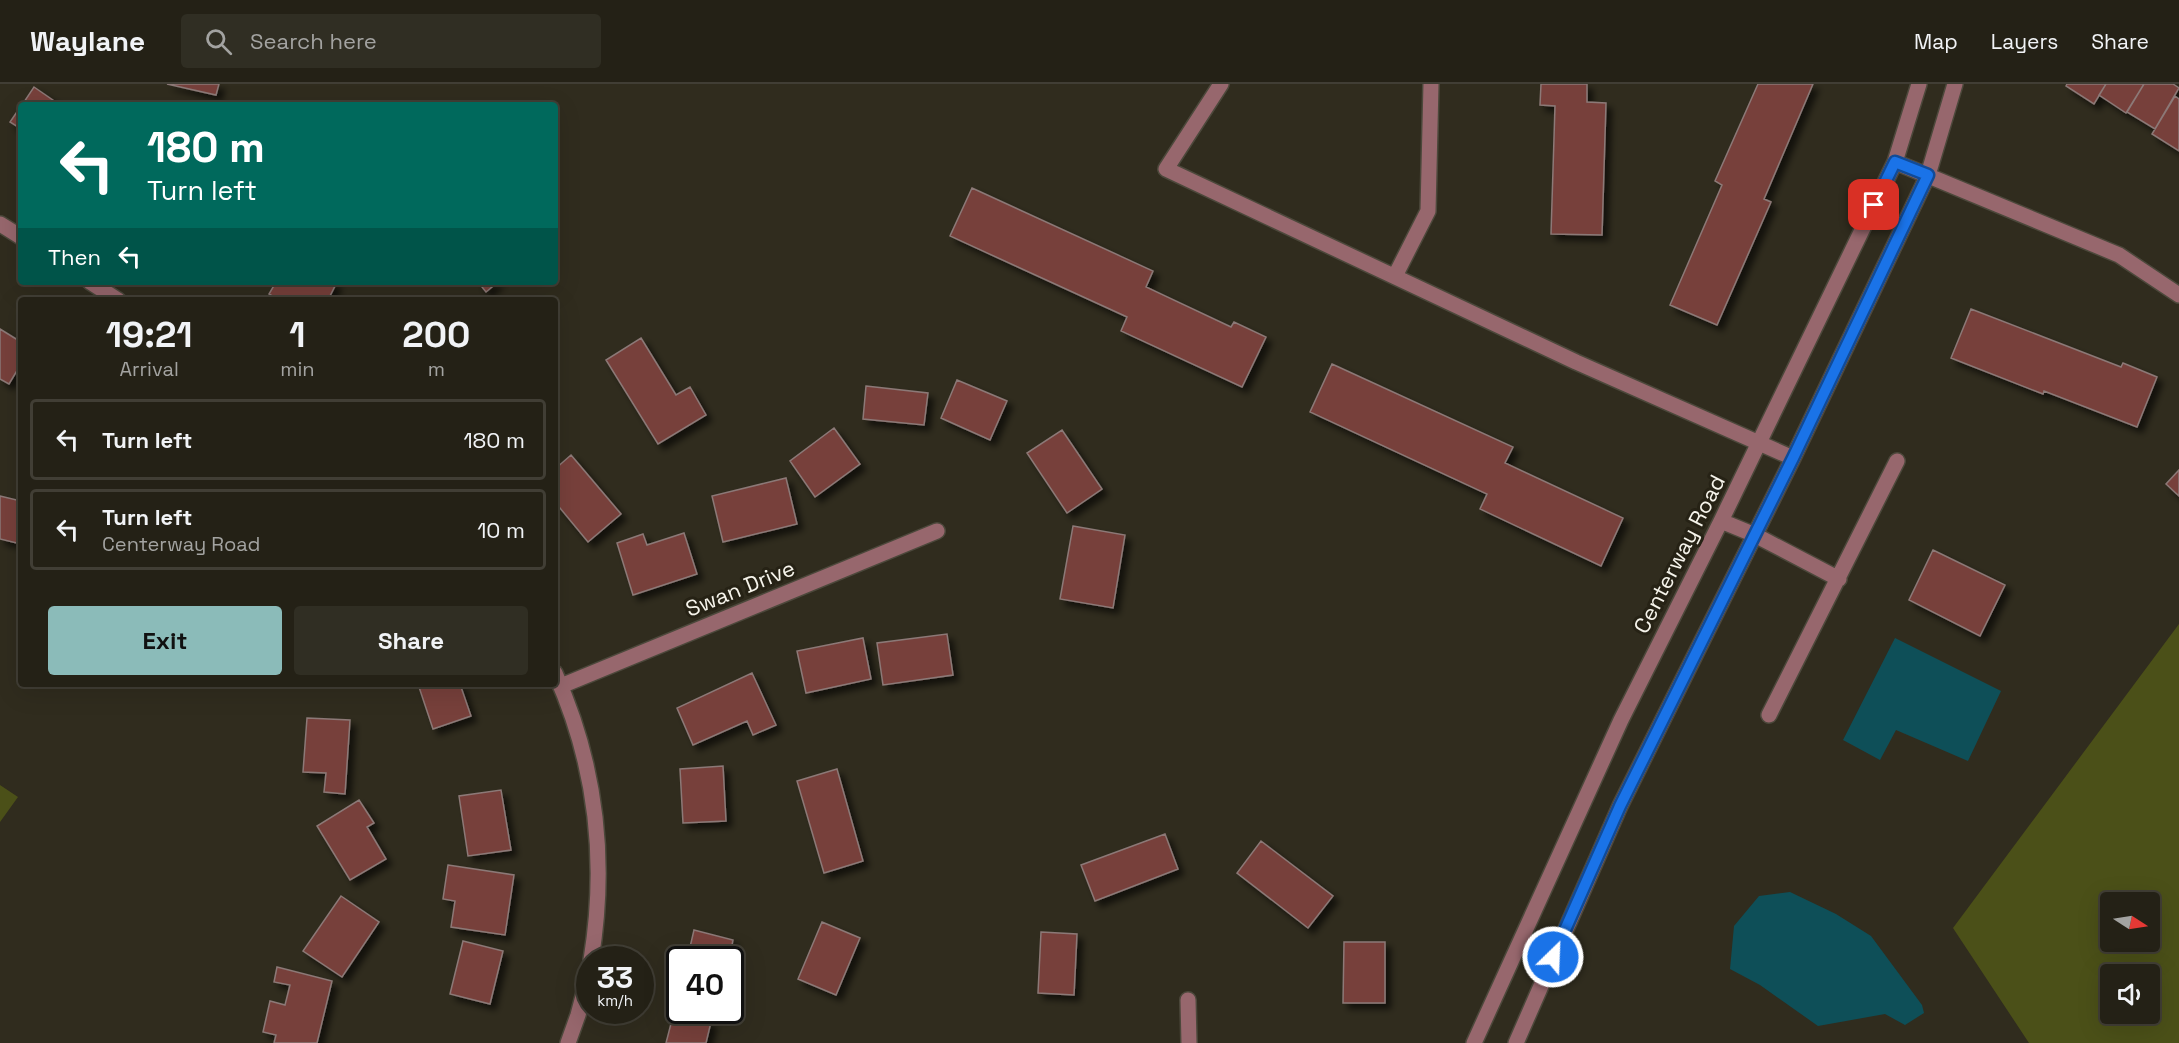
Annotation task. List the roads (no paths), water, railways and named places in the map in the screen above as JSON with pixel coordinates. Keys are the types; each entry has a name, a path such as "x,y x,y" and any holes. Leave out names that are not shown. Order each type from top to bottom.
{"street":[{"path":"1221,84 1166,169 1576,362 1793,458"},
{"path":"1395,276 1428,211 1431,84"},
{"name":"Centerway Road","path":"1473,1043 1621,720 1721,522 1895,162 1919,84"},
{"path":"1516,1043 1620,806 1755,536 1928,175 1954,84"},
{"path":"1895,162 2120,255 2179,295"},
{"path":"0,224 18,235"},
{"path":"95,285 113,297"},
{"path":"1769,715 1898,461"},
{"path":"1721,522 1755,536 1839,579"},
{"name":"Swan Drive","path":"558,680 937,531"},
{"path":"558,680 572,713 584,755 595,814 599,894 593,946"},
{"path":"1188,1000 1189,1043"},
{"path":"568,1043 576,1021"}],"water":[{"path":"1895,638 2001,691 1968,761 1896,730 1880,760 1843,740"},
{"path":"1790,892 1836,914 1871,936 1922,1005 1924,1013 1905,1025 1885,1014 1818,1026 1760,985 1730,969 1734,926 1759,896"}]}
